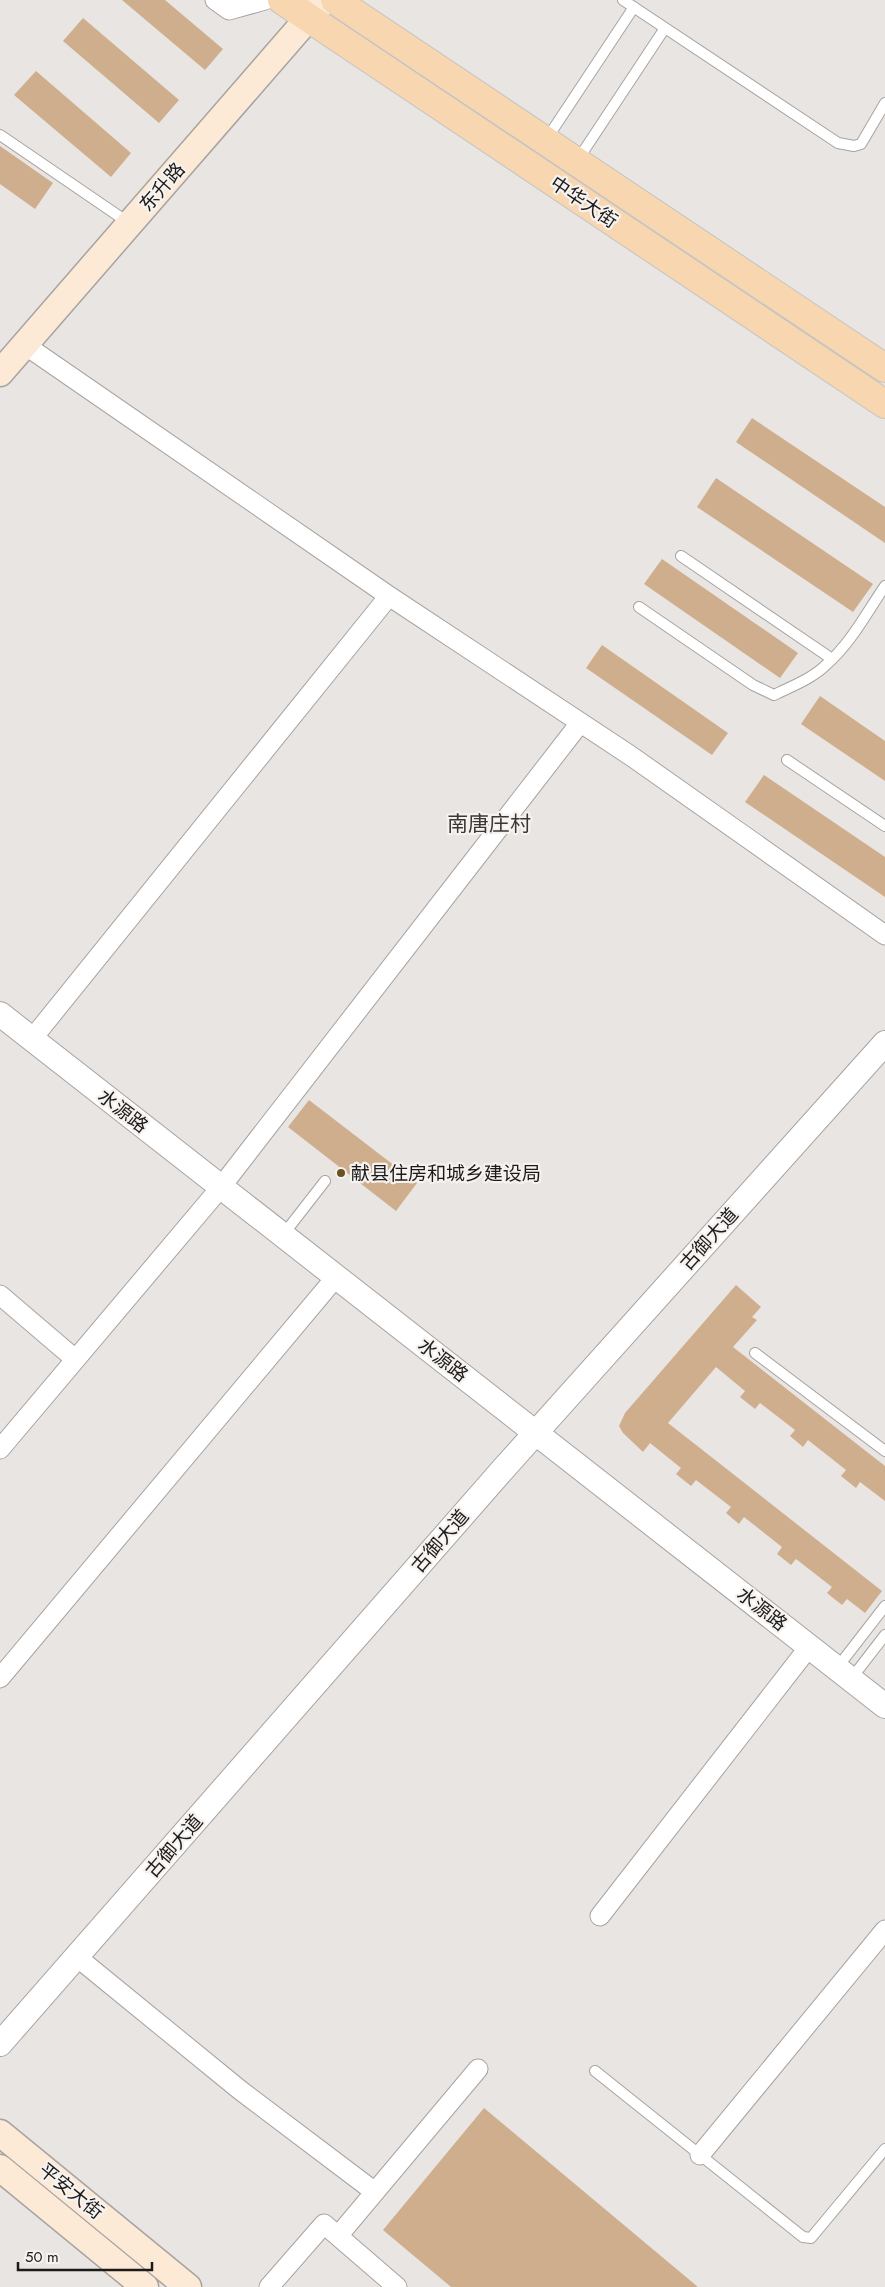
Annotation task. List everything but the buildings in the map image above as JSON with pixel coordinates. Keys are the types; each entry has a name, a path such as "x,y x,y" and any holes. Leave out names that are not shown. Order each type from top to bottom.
{"main road":[{"name":"中华大街","path":"282,0 316,9 885,404"},
{"name":"中华大街","path":"335,0 885,368"},
{"name":"东升路","path":"0,374 316,9"},
{"name":"平安大街","path":"0,2133 188,2287"},
{"name":"平安大街","path":"0,2168 145,2287"}],"street":[{"path":"215,0 229,10 265,0"},
{"path":"25,345 389,596 631,756 885,936"},
{"path":"32,1039 389,596"},
{"path":"0,1449 221,1187 580,723"},
{"name":"水源路","path":"0,1014 885,1706"},
{"name":"古御大道","path":"0,2044 536,1433 885,1043"},
{"path":"0,1678 336,1277"},
{"path":"0,1295 75,1359"},
{"path":"600,1916 809,1646"},
{"path":"700,2155 885,1930"},
{"path":"76,1957 240,2090 375,2192"},
{"path":"338,2236 478,2069"},
{"path":"269,2287 324,2224 397,2287"}],"lane":[{"path":"623,0 838,142 854,146 861,144 885,102"},
{"path":"545,140 634,7"},
{"path":"576,162 665,28"},
{"path":"0,135 130,224"},
{"path":"681,556 832,659"},
{"path":"639,607 752,686 774,695 806,680 832,659 842,649 885,586"},
{"path":"787,760 885,826"},
{"path":"283,1236 326,1182"},
{"path":"755,1353 885,1451"},
{"path":"844,1674 885,1606"},
{"path":"844,1674 885,1635"},
{"path":"595,2070 803,2237 811,2238 885,2149"}],"place":[{"name":"献县住房和城乡建设局","path":"341,1173"}],"district":[{"name":"南唐庄村","path":"489,824"}]}
